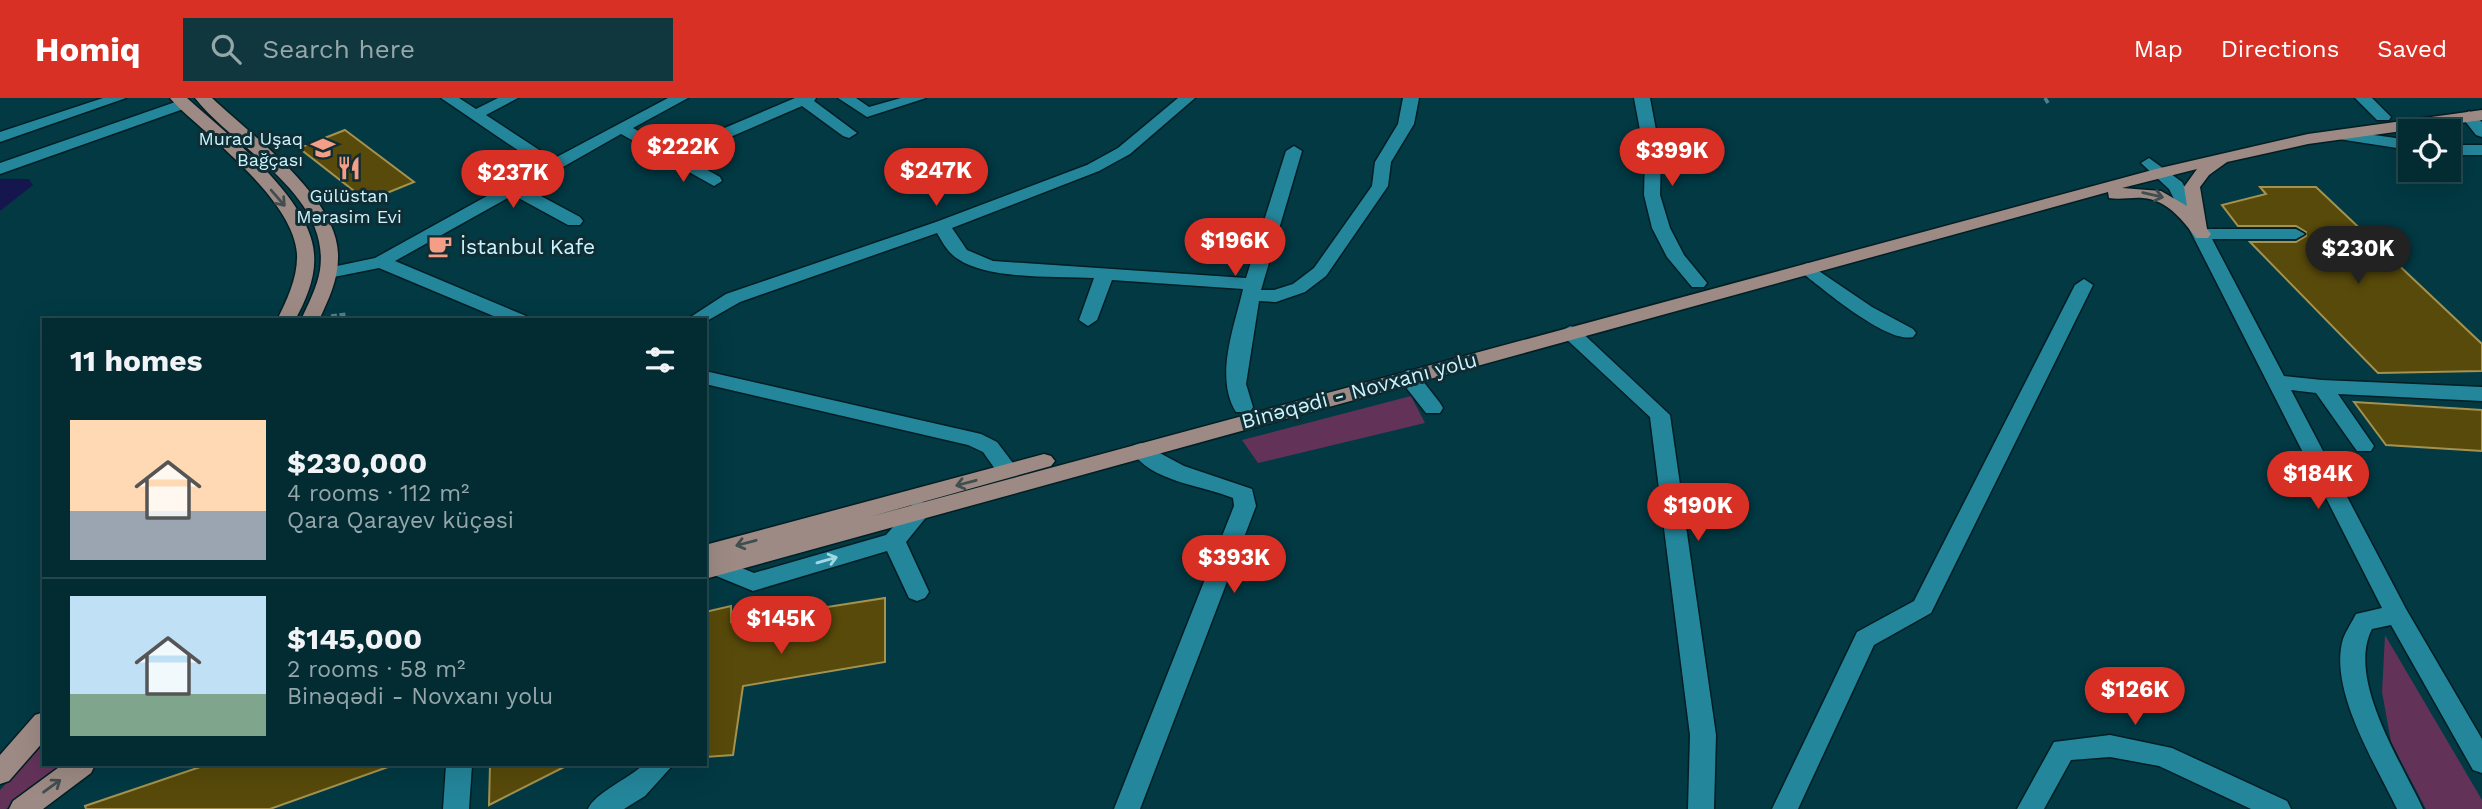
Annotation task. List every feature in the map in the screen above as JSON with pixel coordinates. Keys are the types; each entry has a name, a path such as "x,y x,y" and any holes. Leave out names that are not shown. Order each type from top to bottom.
{"main road":[{"path":"191,99 292,183 321,218 328,235 329,273 311,318"},
{"path":"191,99 268,186 298,226 306,260 300,290 287,318"},
{"path":"2013,211 2156,167 2469,113 2482,105"},
{"path":"709,564 1008,471 1698,283 2296,130 2396,125"},
{"path":"2202,234 2192,194 2196,179 2213,166 2251,150"},
{"path":"2013,211 2138,191 2154,194 2179,205 2202,234"},
{"name":"Binəqədi - Novxanı yolu","path":"709,564 1142,450 2013,211"},
{"path":"0,773 42,725"},
{"path":"22,809 81,766"}],"street":[{"path":"25,160 4,136 118,98"},
{"path":"449,98 553,166"},
{"path":"475,115 510,98"},
{"path":"329,273 381,262 680,98"},
{"path":"846,98 867,112 918,98"},
{"path":"698,318 733,298 942,226 1111,160 1187,98"},
{"path":"942,226 956,252 967,260 992,266 1105,272 1252,290 1276,296 1299,288 1320,272 1376,194 1383,162 1406,124 1411,98"},
{"path":"1642,98 1653,157 1652,195 1661,228 1676,257 1698,283"},
{"path":"2363,98 2396,125"},
{"path":"0,169 191,99"},
{"path":"672,156 805,99 849,133"},
{"path":"2469,113 2482,132"},
{"path":"621,128 714,181"},
{"path":"2338,135 2398,143"},
{"path":"2461,150 2482,150"},
{"path":"1243,407 1236,384 1237,364 1252,290 1294,151"},
{"path":"2156,167 2176,186 2274,381 2397,615 2482,762"},
{"path":"513,188 574,221"},
{"path":"2202,234 2296,234"},
{"path":"381,262 514,318"},
{"path":"1807,268 1865,311 1906,333"},
{"path":"1088,320 1105,272"},
{"path":"1785,809 1865,639 1923,607 2084,285"},
{"path":"1570,332 1660,415 1703,735 1701,809"},
{"path":"1408,376 1433,408"},
{"path":"707,377 974,439 990,447 1008,471"},
{"path":"2274,381 2322,387 2482,394"},
{"path":"2322,387 2364,446"},
{"path":"1127,809 1245,506 1244,494 1167,468 1151,460 1142,450"},
{"path":"709,564 752,582 894,541 920,510"},
{"path":"894,541 917,592"},
{"path":"2397,615 2364,621 2355,641 2354,670 2361,699 2410,809"},
{"path":"2030,809 2063,750 2110,746 2163,756 2278,809"},
{"path":"456,809 459,766"},
{"path":"601,809 636,788 659,766"}],"path":[{"path":"2045,98 2048,103"}],"shaded area":[{"path":"0,179 29,179 33,185 0,211"},
{"path":"1411,396 1425,423 1258,463 1242,440"},
{"path":"2385,635 2482,800 2482,809 2426,809 2391,742 2382,692"},
{"path":"42,746 42,766 61,766 6,809 0,809 0,790"}],"building":[{"path":"345,130 414,182 367,201 299,148"},
{"path":"2260,187 2316,187 2482,344 2482,371 2378,373 2250,242 2296,242 2306,236 2306,232 2296,226 2238,226 2222,205 2266,194"},
{"path":"2354,402 2482,410 2482,451 2386,445"},
{"path":"885,598 885,662 743,686 733,755 707,757 707,612 731,606 731,622"},
{"path":"203,766 388,766 270,809 86,809 85,806"},
{"path":"490,766 566,766 489,805"}],"place":[{"name":"Murad Uşaq Bağçası","path":"323,148"},
{"name":"Gülüstan Mərasim Evi","path":"349,168"},
{"name":"İstanbul Kafe","path":"440,246"}]}
